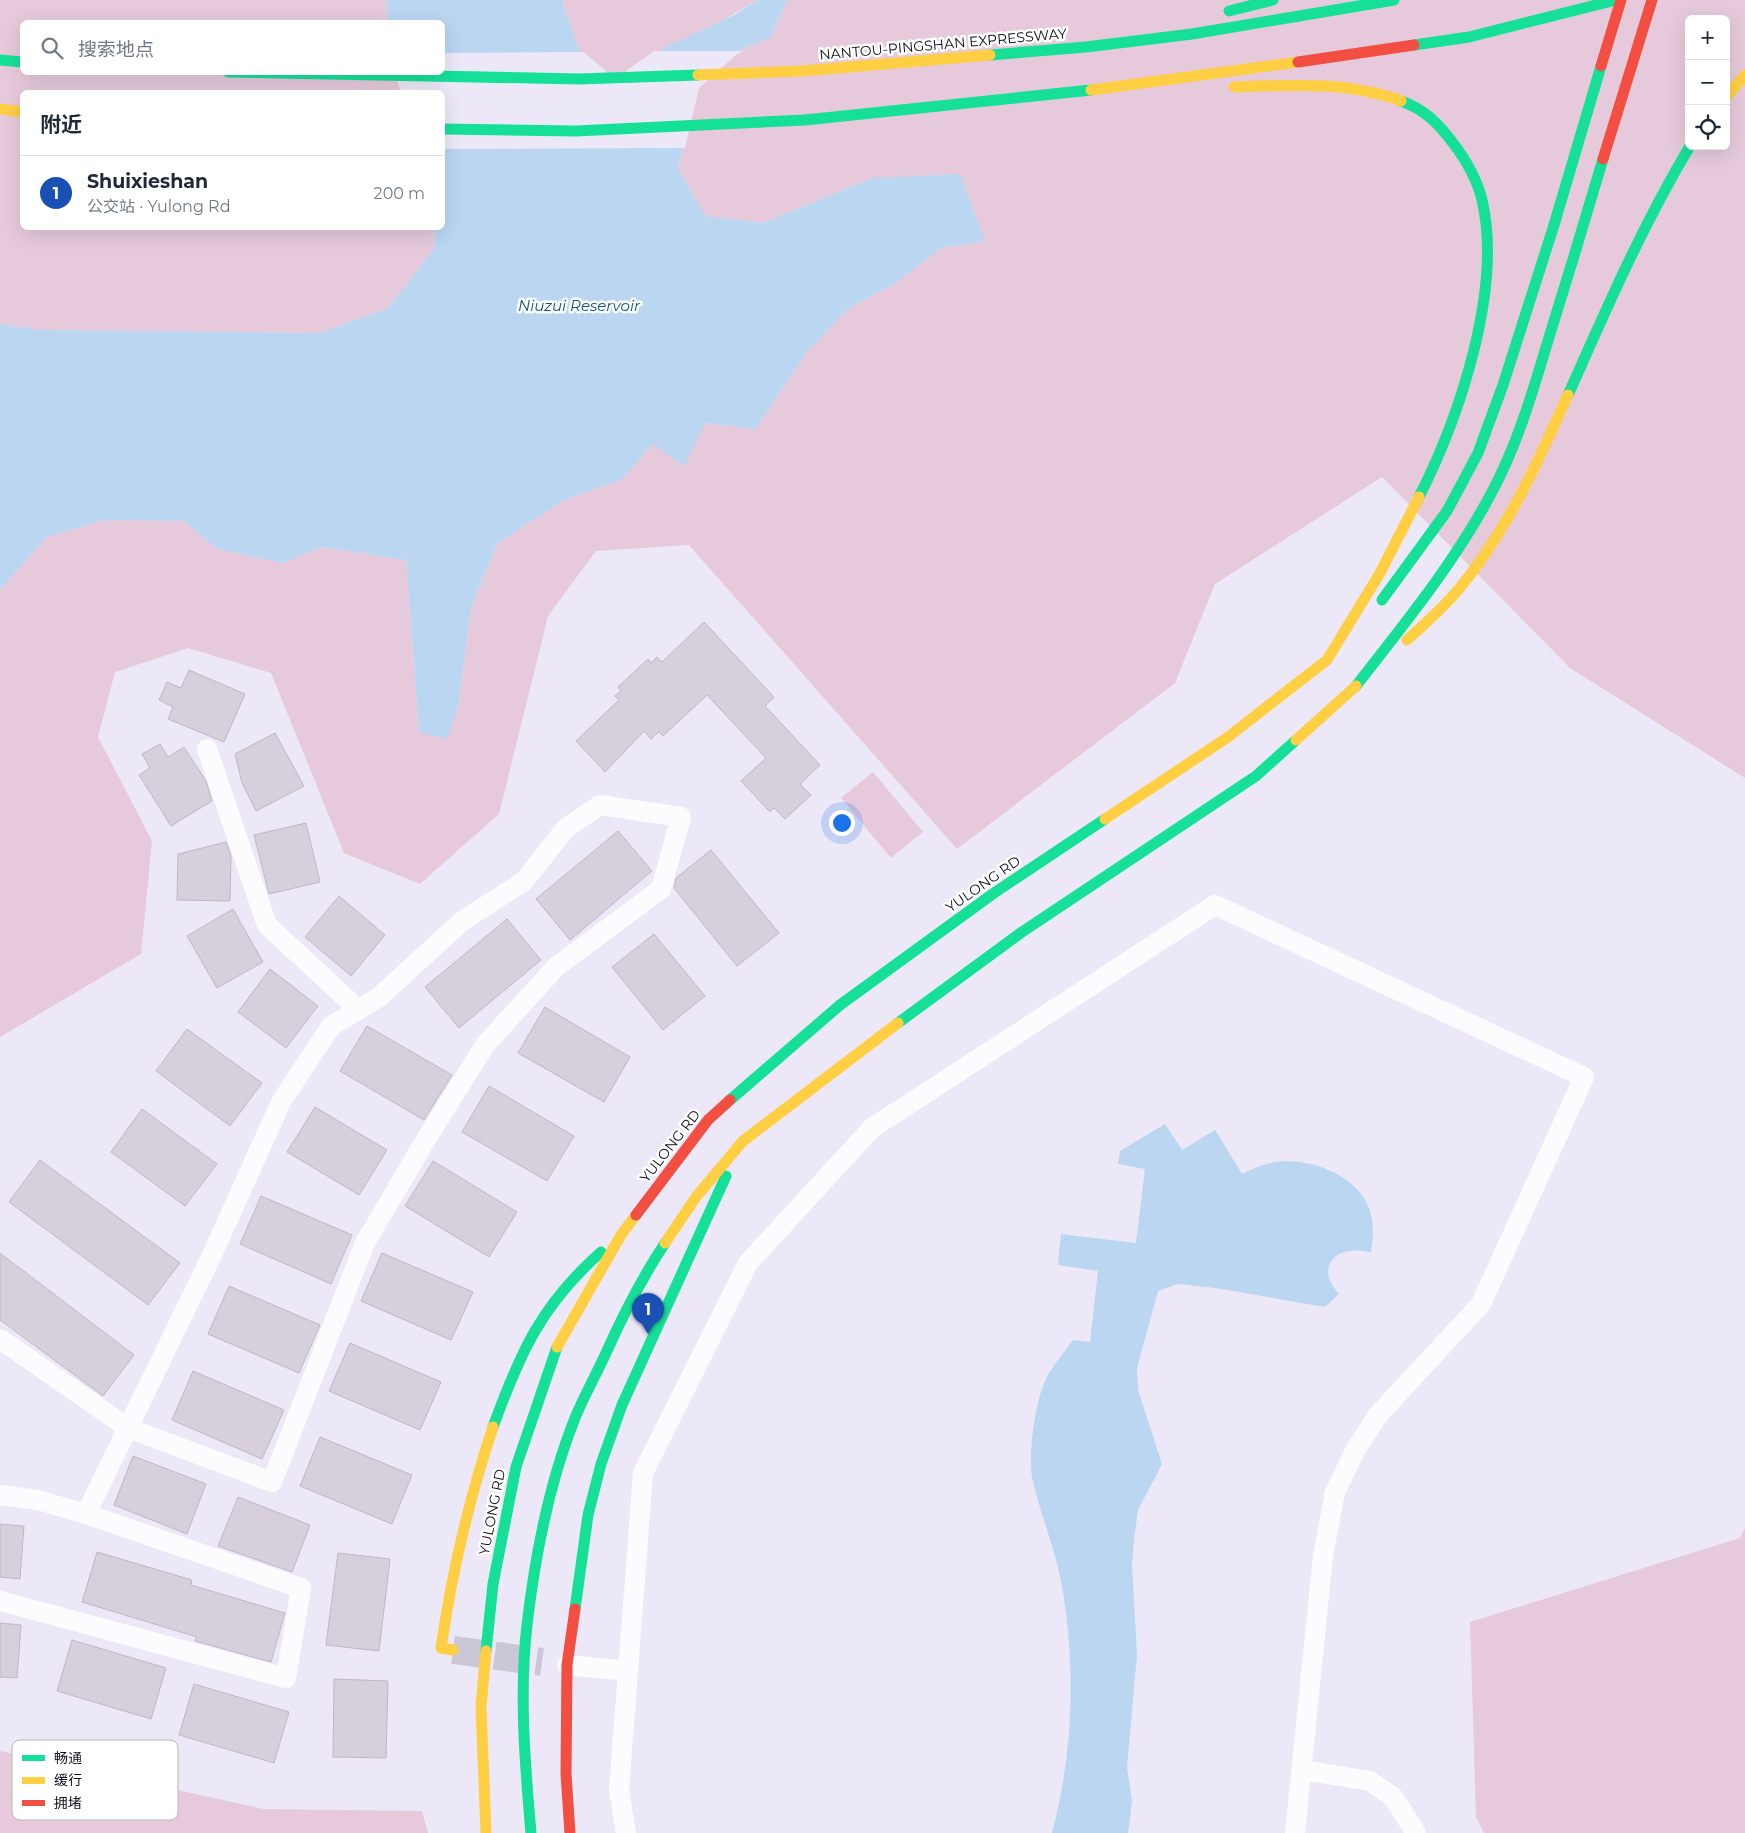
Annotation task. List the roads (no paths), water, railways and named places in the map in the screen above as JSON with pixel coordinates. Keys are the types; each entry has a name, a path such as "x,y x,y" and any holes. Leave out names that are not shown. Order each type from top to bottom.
{"main road":[{"path":"1217,14 1273,0"},
{"path":"1086,47 1192,34 1394,0"},
{"path":"445,130 576,130 805,120 1085,91 1180,80 1469,37 1616,0"},
{"path":"1327,660 1371,612 1415,556 1447,511 1478,452 1503,385 1554,225 1621,0"},
{"path":"1356,686 1444,570 1479,515 1508,458 1531,396 1652,0"},
{"path":"1086,47 1180,23"},
{"name":"NANTOU-PINGSHAN EXPRESSWAY","path":"296,75 579,79 802,71 1086,47"},
{"path":"0,60 20,62"},
{"path":"1730,92 1745,75"},
{"path":"1221,87 1334,87 1376,93 1414,105 1444,129 1468,163 1485,206 1488,254 1482,309 1472,359 1456,414 1431,472 1379,578 1327,660"},
{"path":"1085,91 1192,88"},
{"path":"0,109 20,112"},
{"path":"531,1833 525,1741 527,1626 538,1554 556,1478 575,1420 626,1309 656,1258 696,1197 743,1141 870,1043 1022,932 1256,776 1444,606 1486,551 1524,490 1639,238 1670,178 1688,150"},
{"name":"YULONG RD","path":"486,1833 481,1707 493,1584 516,1467 558,1343 621,1235 708,1120 840,1006 994,892 1228,737 1327,660"},
{"path":"570,1833 566,1774 563,1664 588,1515 601,1464 622,1405 743,1141"},
{"path":"453,1650 441,1648 456,1558 471,1490 496,1417 523,1349 540,1319 581,1269 621,1235"}],"street":[{"path":"207,749 267,925 359,1010"},
{"path":"0,1340 128,1428 272,1482 365,1243 425,1141 485,1045 556,968 661,888 681,817 600,805 566,828 524,881 461,922 378,998 331,1026 281,1102 212,1255 128,1428 86,1514"},
{"path":"626,1833 619,1790 642,1473 748,1263 872,1128 1215,904 1584,1077 1481,1304 1378,1415 1356,1449 1335,1492 1323,1556 1295,1833"},
{"path":"0,1495 38,1500 86,1514 301,1588 286,1678 0,1601"},
{"path":"563,1664 628,1671"},
{"path":"1302,1770 1370,1781 1393,1796 1416,1833"}],"water":[{"name":"Niuzui Reservoir","path":"386,0 562,0 579,50 615,82 662,49 734,15 758,0 787,0 771,37 735,52 697,87 678,169 706,216 763,223 873,178 960,174 985,241 941,248 897,282 848,309 806,353 756,429 705,423 684,466 653,444 621,480 564,500 497,544 471,608 459,701 448,739 419,732 406,560 322,547 283,563 217,549 184,521 104,520 47,537 0,590 0,324 42,330 320,333 388,308 435,247 434,230 445,230 445,90 442,90 442,75 445,75 445,20 388,20"},
{"path":"1165,1124 1182,1150 1215,1130 1242,1174 1267,1164 1284,1161 1314,1165 1343,1177 1364,1198 1370,1211 1373,1232 1371,1253 1349,1251 1333,1259 1329,1266 1328,1274 1331,1284 1339,1294 1325,1307 1216,1288 1177,1284 1158,1291 1137,1368 1138,1390 1162,1464 1138,1510 1134,1540 1132,1564 1137,1655 1127,1767 1132,1801 1128,1833 1052,1833 1059,1803 1068,1743 1071,1683 1070,1653 1060,1578 1031,1472 1033,1431 1041,1391 1054,1365 1073,1340 1090,1342 1098,1271 1058,1265 1061,1234 1136,1243 1145,1169 1118,1164 1120,1151"}],"tunnel":[{"path":"453,1650 542,1662"}],"place":[{"name":"Shuixieshan","path":"648,1334"}]}
